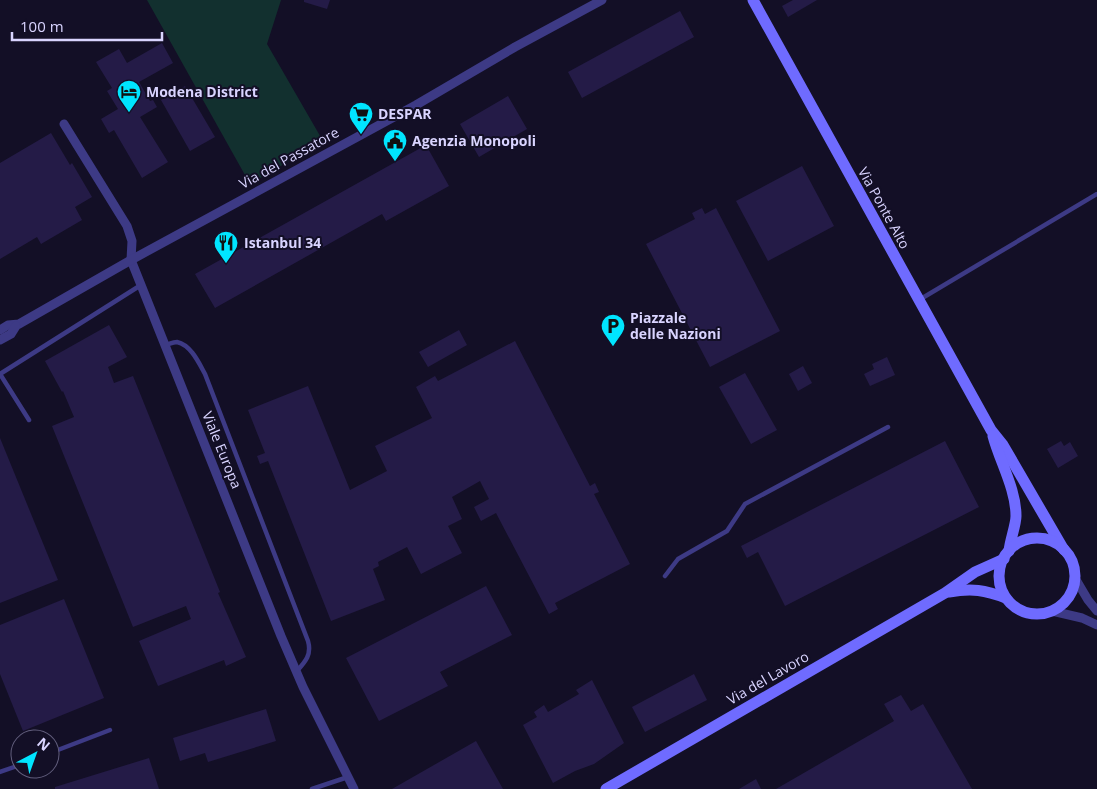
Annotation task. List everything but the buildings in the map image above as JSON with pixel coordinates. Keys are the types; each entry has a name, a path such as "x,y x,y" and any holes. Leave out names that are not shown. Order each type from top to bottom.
{"main road":[{"name":"Via Ponte Alto","path":"753,0 991,430 1003,445 1064,550"},
{"name":"Via Ponte Alto","path":"991,430 1015,500 1017,519 1006,555"},
{"name":"Via del Lavoro","path":"606,789 945,593 975,572 1006,555 1019,543 1030,539 1042,539 1048,540 1064,550"},
{"path":"1052,611 1061,606 1068,598 1075,578 1071,558 1064,550"},
{"path":"1006,555 1000,568 999,579 1006,598"},
{"name":"Via del Lavoro","path":"945,593 968,589 981,590 1006,598 1013,606 1032,614 1052,611"}],"street":[{"name":"Via del Passatore","path":"0,340 11,334 16,326 131,260 416,105 602,0"},
{"name":"Viale Europa","path":"64,124 124,220 132,242 131,260 296,672 354,789"},
{"name":"Via del Passatore","path":"0,330 8,326 16,326"},
{"path":"1075,578 1097,611"},
{"path":"1052,611 1082,618 1097,625"}],"lane":[{"path":"918,300 1097,194"},
{"path":"29,420 0,374 141,285"},
{"path":"165,345 175,342 185,346 194,355 205,374 310,647 308,658 296,672"},
{"path":"665,576 678,559 728,532 746,504 888,427"},
{"path":"60,749 110,730"},
{"path":"312,789 348,777"}],"green space":[{"path":"147,0 281,0 267,44 323,141 250,184"}],"place":[{"name":"Modena District","path":"129,113"},
{"name":"DESPAR","path":"361,135"},
{"name":"Agenzia Monopoli","path":"395,162"},
{"name":"Istanbul 34","path":"226,264"},
{"name":"Piazzale delle Nazioni","path":"613,347"}]}
